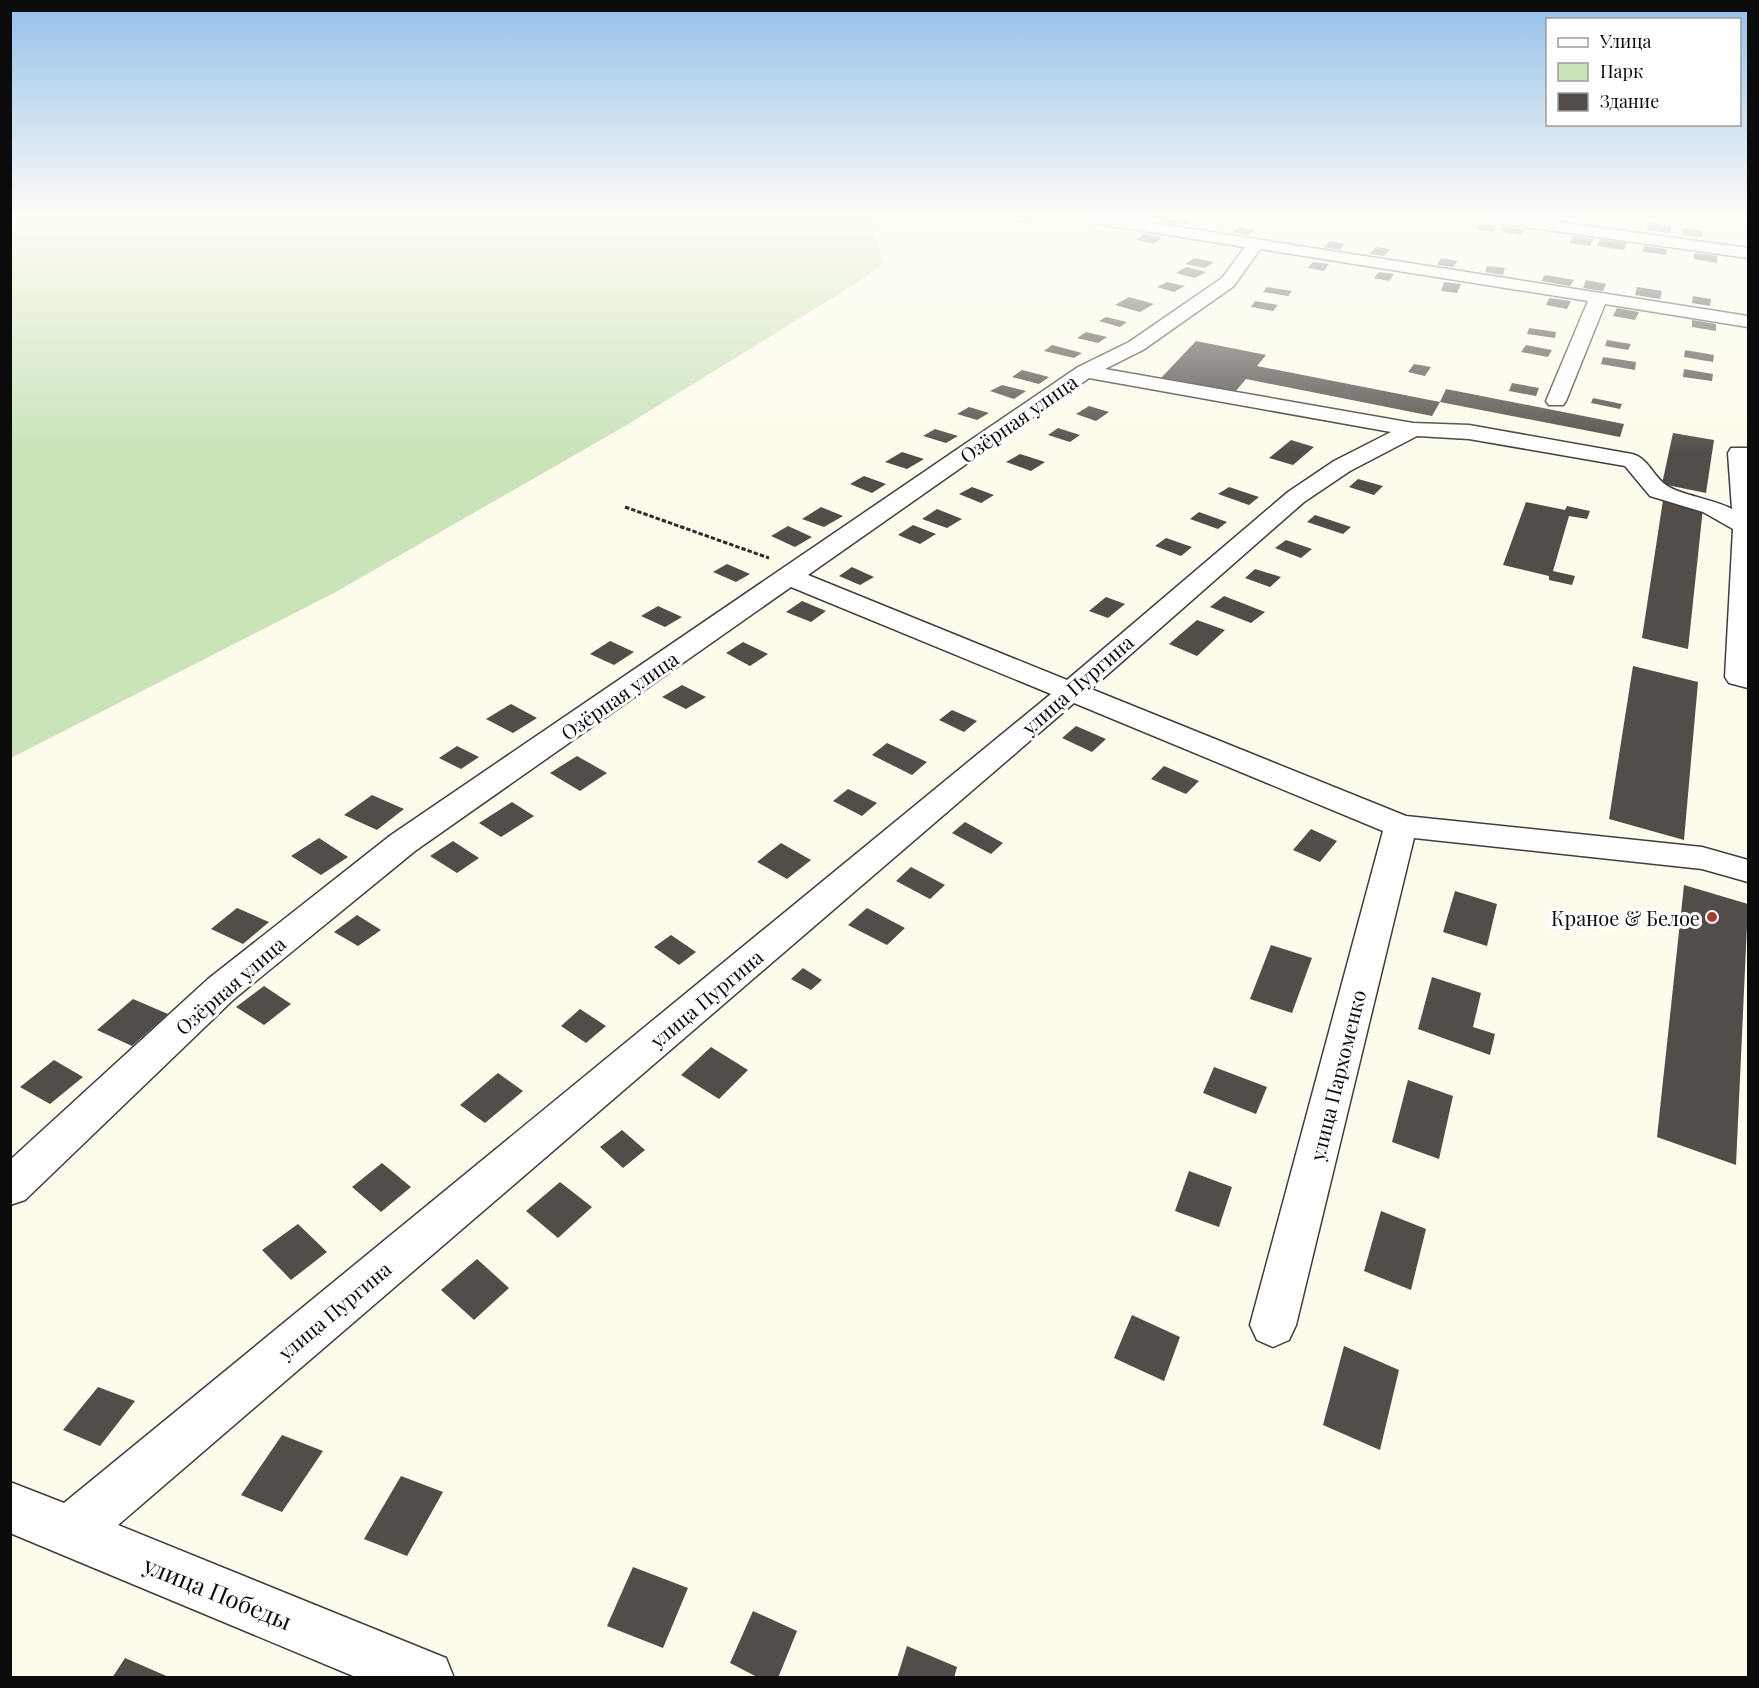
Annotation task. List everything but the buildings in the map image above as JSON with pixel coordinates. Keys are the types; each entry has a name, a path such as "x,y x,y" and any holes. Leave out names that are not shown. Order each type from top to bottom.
{"street":[{"name":"Озёрная улица","path":"10,1187 221,989 403,843 1085,371 1136,346 1207,297"},
{"path":"1556,401 1599,297 1749,321"},
{"path":"1085,371 1413,429 1469,432 1632,461 1658,491 1711,507 1747,526"},
{"name":"улица Пургина","path":"70,1531 1069,693 1296,497 1342,466 1413,429"},
{"path":"1739,453 1747,526 1739,677 1749,680"},
{"path":"795,573 1069,693 1401,826 1702,858 1749,871"},
{"name":"улица Пархоменко","path":"1273,1325 1401,826"},
{"name":"улица Победы","path":"10,1508 426,1677"}],"path":[{"path":"625,507 795,573"}],"green space":[{"path":"11,297 834,297 625,426 334,593 11,758"}],"place":[{"name":"Краное & Белое","path":"1712,917"}]}
